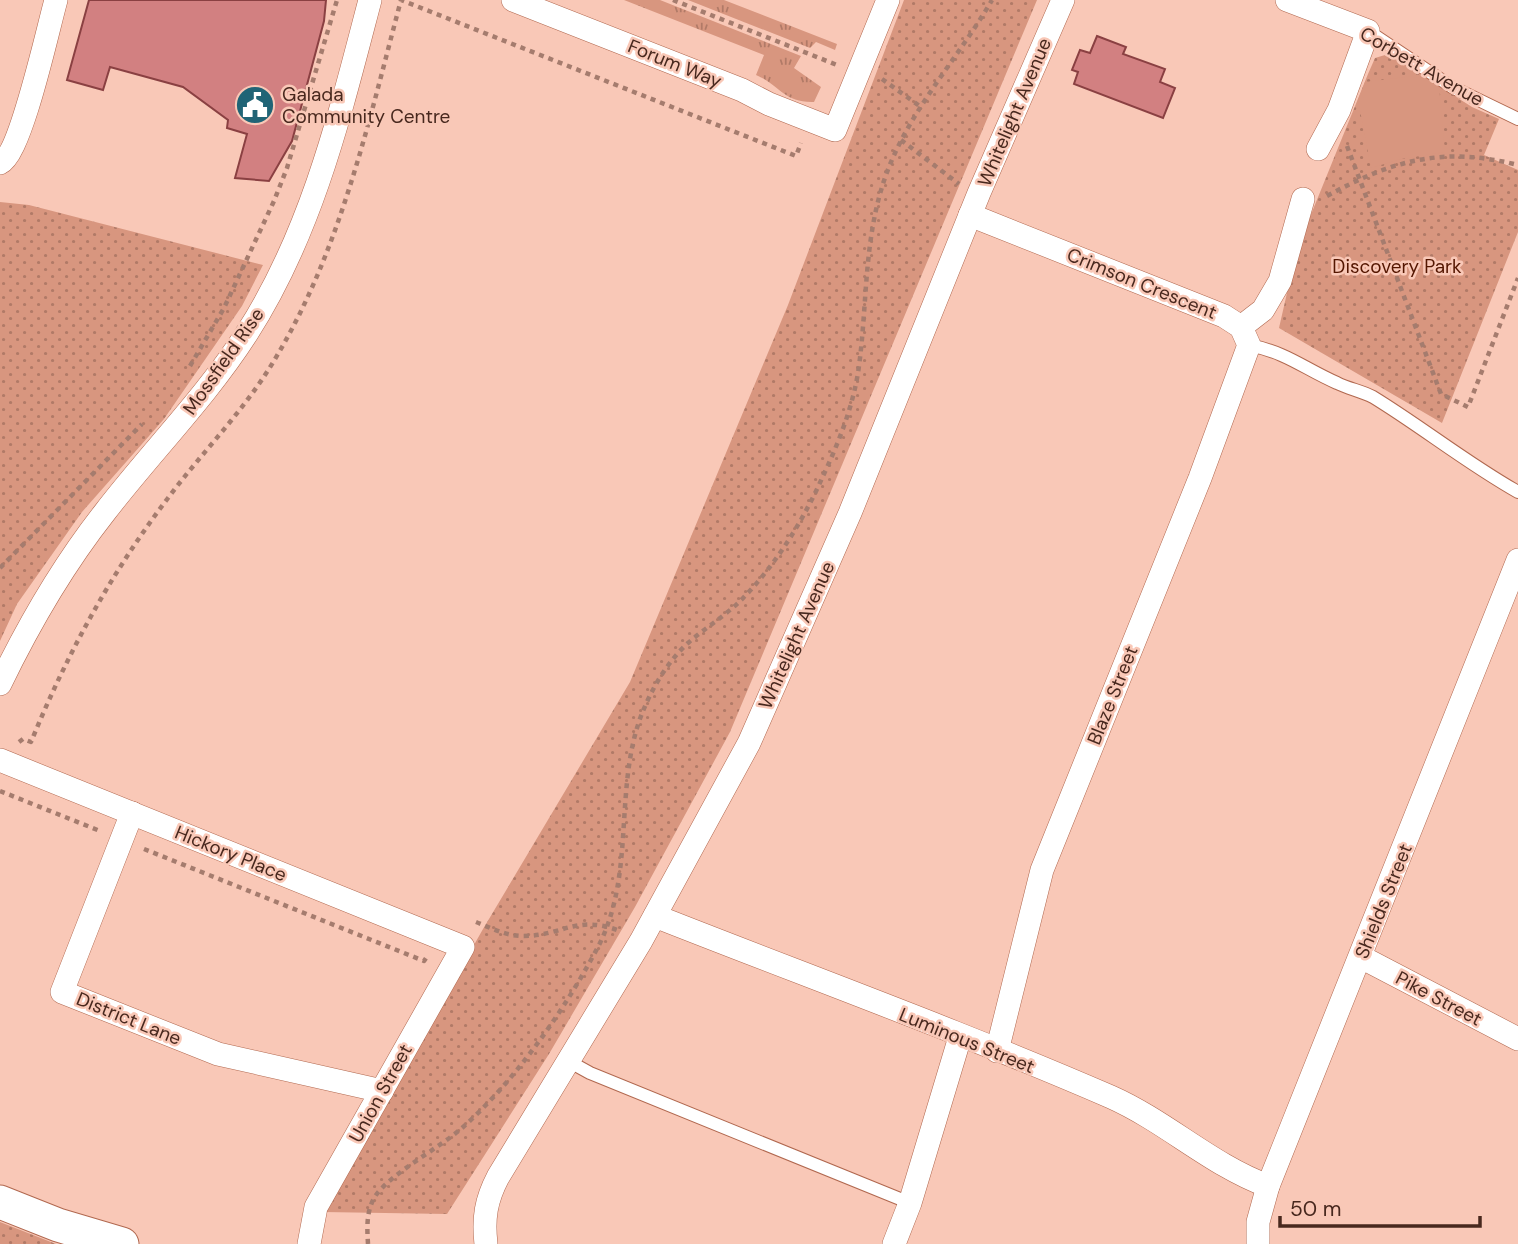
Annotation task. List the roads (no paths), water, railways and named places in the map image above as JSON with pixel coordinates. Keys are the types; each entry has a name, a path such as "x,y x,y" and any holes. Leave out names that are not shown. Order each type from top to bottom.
{"street":[{"path":"0,163 8,157 20,132 56,0"},
{"name":"Mossfield Rise","path":"0,684 30,626 86,539 218,377 249,330 275,282 318,182 370,0"},
{"name":"Forum Way","path":"513,0 742,90 835,130 888,0"},
{"name":"Whitelight Avenue","path":"486,1244 483,1217 489,1194 641,941 749,743 850,513 979,193 1063,0"},
{"name":"Corbett Avenue","path":"1287,0 1368,31"},
{"path":"1318,149 1339,110 1368,31"},
{"path":"1245,336 1273,296 1280,281 1303,199"},
{"name":"Crimson Crescent","path":"970,215 1224,316 1245,336"},
{"name":"Blaze Street","path":"997,1051 1042,870 1199,478 1245,336"},
{"name":"Shields Street","path":"1258,1244 1258,1222 1268,1186 1518,560"},
{"name":"Hickory Place","path":"0,760 463,947"},
{"name":"District Lane","path":"132,813 62,992 219,1054 382,1091"},
{"name":"Luminous Street","path":"655,916 1113,1098 1185,1138 1238,1175 1268,1186"},
{"name":"Union Street","path":"309,1244 316,1207 463,947"},
{"name":"Pike Street","path":"1361,957 1518,1039"},
{"path":"894,1244 910,1203 960,1037"},
{"path":"0,1202 58,1225 122,1244"}],"lane":[{"name":"Corbett Avenue","path":"1368,31 1452,88 1518,119"},
{"name":"Crimson Crescent","path":"1245,336 1336,383 1372,397 1518,492"},
{"path":"570,1062 590,1073 910,1203"}],"place":[{"name":"Galada Community Centre","path":"255,105"}],"park label":[{"name":"Discovery Park","path":"1397,266"}]}
